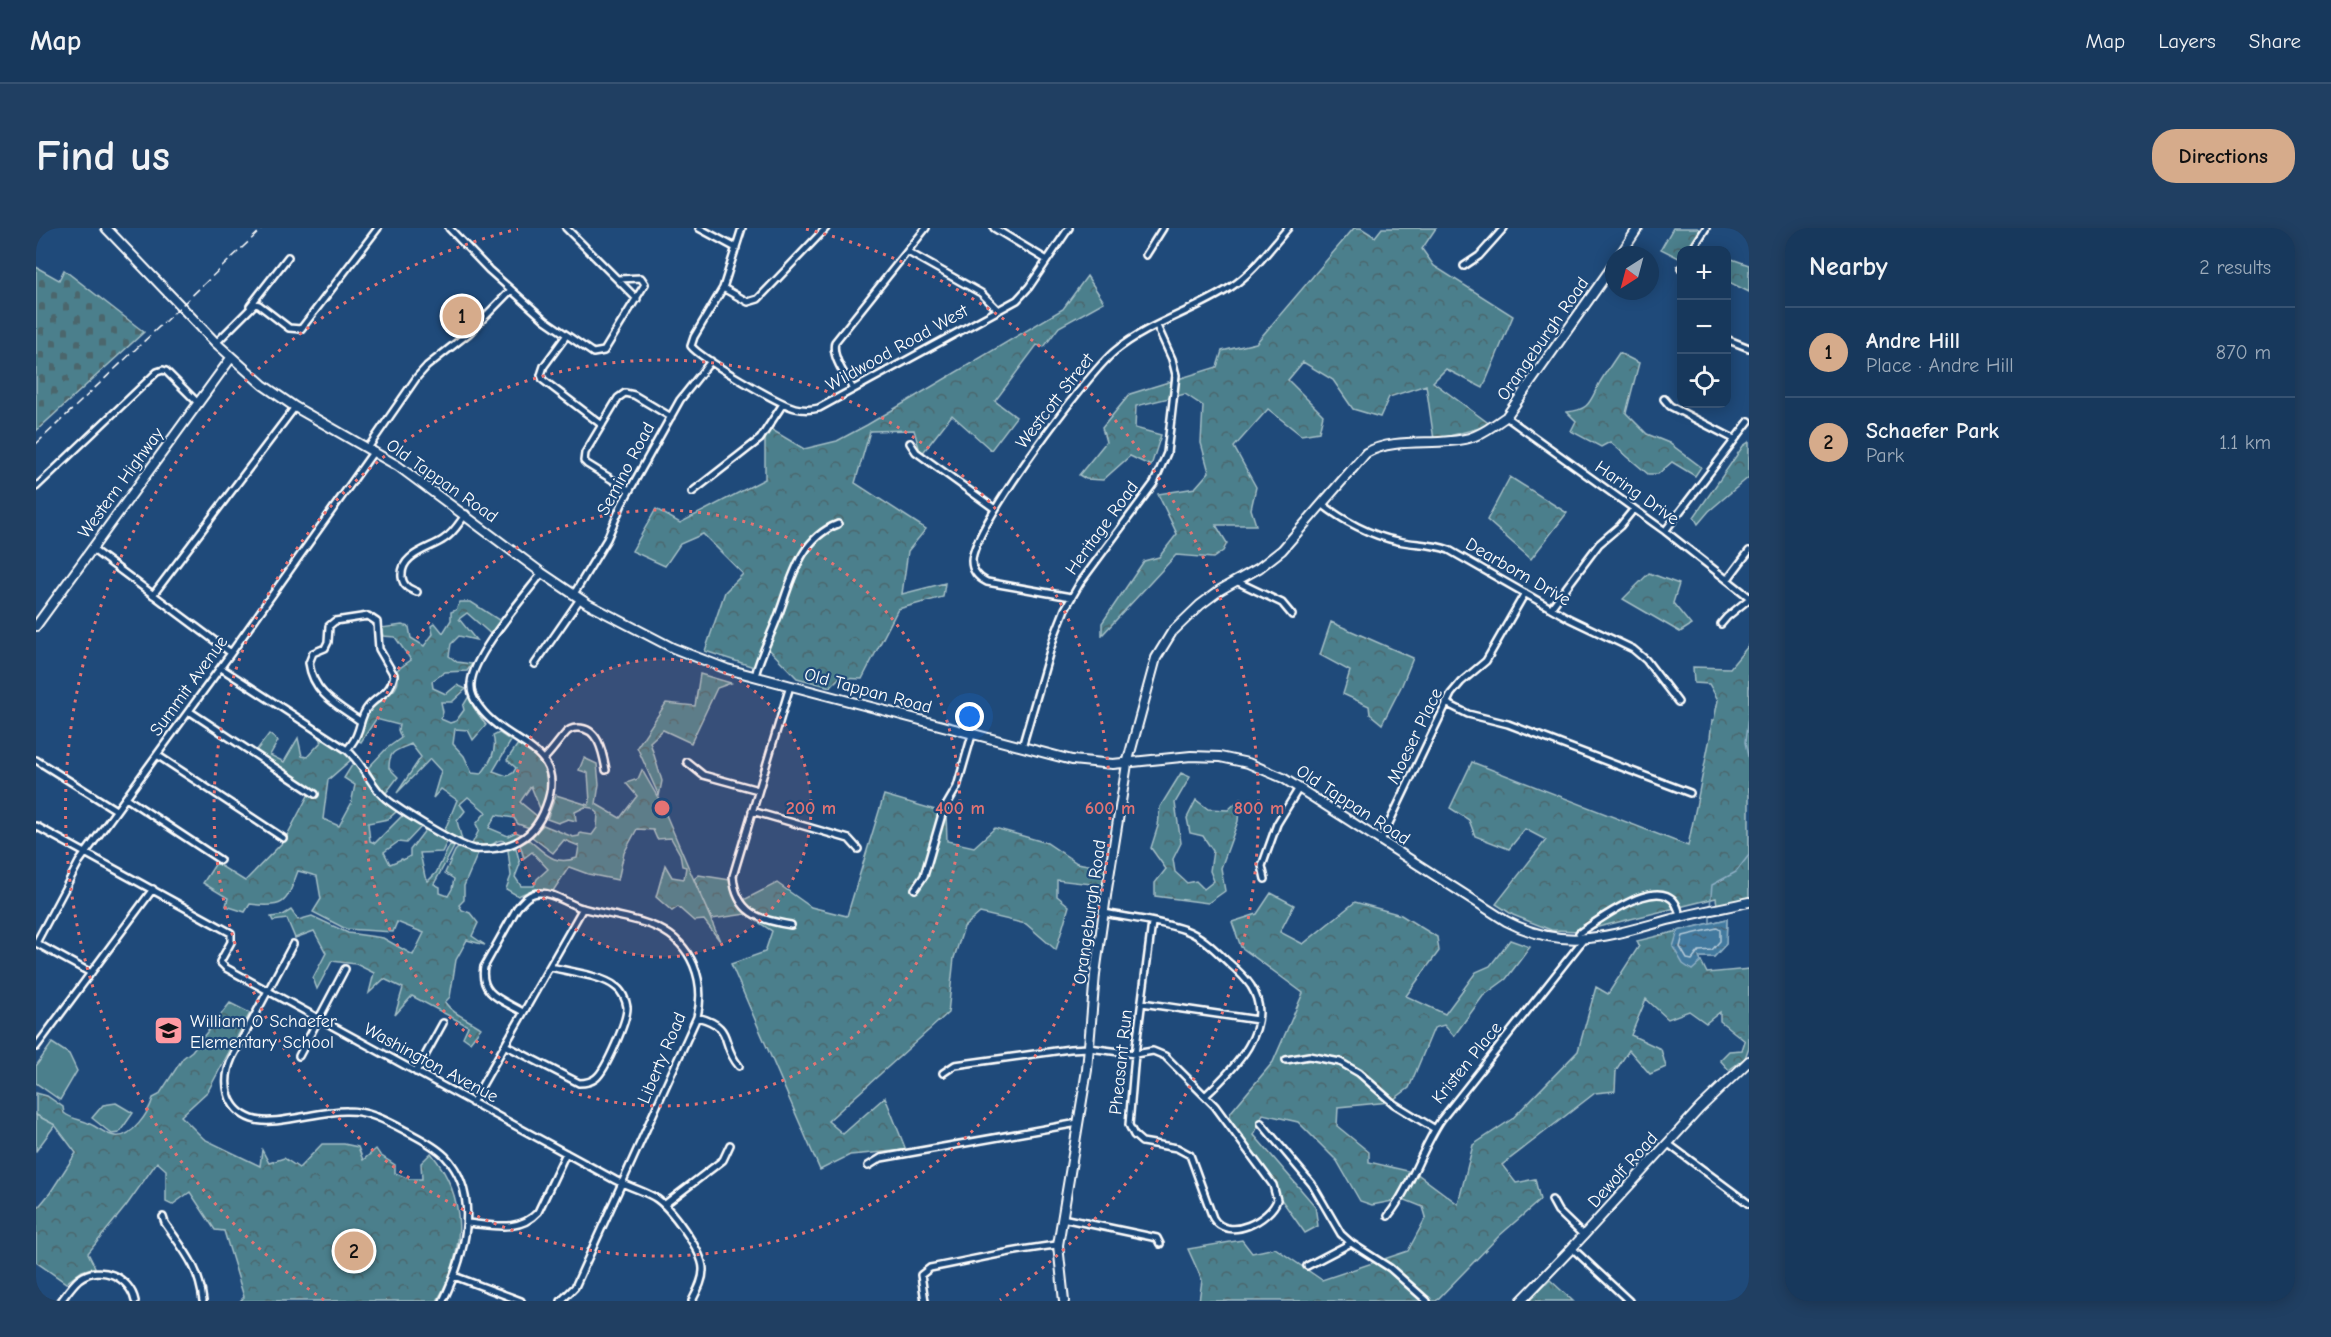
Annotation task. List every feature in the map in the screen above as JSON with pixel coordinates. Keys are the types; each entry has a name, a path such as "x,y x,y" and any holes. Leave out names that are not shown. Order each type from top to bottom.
{"main road":[{"name":"Old Tappan Road","path":"106,228 216,343 263,385 295,407 424,483 577,597 603,613 691,656 790,686 1080,762 1128,764 1191,756 1220,757 1262,767 1299,788 1518,928 1555,938 1582,936 1599,938 1749,902"},
{"path":"1626,246 1637,228"},
{"name":"Orangeburgh Road","path":"1064,1301 1058,1245 1089,1048 1104,913 1128,764 1154,665 1161,648 1172,632 1200,605 1259,568 1282,550 1359,459 1371,450 1385,446 1470,438 1487,431 1506,417 1605,277"},
{"name":"Western Highway","path":"36,626 231,358"},
{"name":"Dewolf Road","path":"1521,1301 1584,1236 1667,1143 1749,1061"}],"street":[{"path":"250,306 259,304 289,328 301,329 378,228"},
{"path":"448,228 511,290 566,336 593,353 600,353 607,346 645,284 641,278 618,279"},
{"path":"566,228 637,299"},
{"path":"572,234 575,228"},
{"path":"699,228 736,248"},
{"path":"742,228 723,288 748,302 758,299 826,228"},
{"path":"853,389 836,357 833,347 835,342 926,228"},
{"path":"994,228 1047,260"},
{"name":"Wildwood Road West","path":"723,288 691,341 693,349 783,404 796,409 812,410 1023,295 1069,228"},
{"path":"1146,255 1163,228"},
{"name":"Westcott Street","path":"1071,597 987,582 978,576 973,567 973,557 995,509 1052,427 1103,362 1128,341 1237,283 1288,228"},
{"path":"1464,267 1479,256 1504,228"},
{"path":"1695,246 1706,228"},
{"path":"908,252 981,293 999,310"},
{"path":"216,343 250,306 288,257"},
{"name":"Summit Avenue","path":"36,943 79,862 231,653 427,366 469,333 511,290"},
{"name":"Heritage Road","path":"1022,747 1054,637 1071,597 1154,483 1167,453 1176,375 1172,359 1157,326"},
{"path":"566,336 542,370 543,380 602,425"},
{"path":"1731,341 1749,348"},
{"name":"Semino Road","path":"535,664 577,597 629,490 671,417 688,388 711,361"},
{"path":"36,487 156,372 166,371 198,403"},
{"path":"629,490 584,461 585,453 618,398 625,393 629,393 671,417"},
{"path":"1664,399 1670,406 1734,439"},
{"path":"692,492 760,439 783,404"},
{"path":"153,595 295,407"},
{"name":"Haring Drive","path":"1506,417 1665,531 1749,598"},
{"path":"1665,531 1749,421"},
{"path":"910,443 916,453 995,509"},
{"name":"Dearborn Drive","path":"1322,504 1338,516 1387,538 1430,544 1449,550 1551,608 1641,654 1677,702"},
{"path":"1551,608 1599,544 1620,526 1633,510"},
{"path":"417,592 402,582 401,572 405,563 412,556 444,540 466,514"},
{"path":"755,676 760,657 802,553 826,528 838,524"},
{"path":"92,549 231,653"},
{"path":"1728,579 1749,551"},
{"path":"220,668 347,750 356,758 382,795 456,842 480,849 514,843 535,829 542,818 552,788 552,778 544,759 493,723 473,698 471,685 473,671 482,656 542,573"},
{"path":"1236,581 1281,603 1292,615"},
{"name":"Moeser Place","path":"1381,840 1446,703 1455,688 1486,661 1525,593"},
{"path":"1721,624 1749,598"},
{"path":"347,750 358,732 360,721 368,707 387,693 394,675 379,649 377,622 368,616 335,621 329,626 328,642 325,648 313,654 309,663 314,682 321,692 360,721"},
{"path":"790,686 733,872 734,884 744,906 766,921 790,925"},
{"path":"1446,703 1468,714 1508,724 1690,793"},
{"path":"189,711 315,794"},
{"path":"544,759 555,749 565,734 572,729 581,728 590,731 597,740 606,770"},
{"path":"915,889 924,876 942,811 957,787 972,735"},
{"path":"157,755 283,838"},
{"path":"36,760 116,810"},
{"path":"687,762 703,775 758,790"},
{"path":"1265,879 1262,866 1277,824 1299,788"},
{"path":"126,798 220,860"},
{"path":"752,811 849,839 858,849"},
{"name":"Washington Avenue","path":"36,826 231,933 233,937 222,958 222,966 624,1184 655,1197 664,1205"},
{"path":"37,1044 153,890"},
{"name":"Liberty Road","path":"523,1012 493,994 484,986 482,976 484,966 517,908 532,894 540,892 583,908 649,925 671,936 691,959 698,975 701,991 697,1017 624,1184 575,1287 561,1301"},
{"name":"Kristen Place","path":"1388,1216 1397,1205 1435,1130 1582,936 1623,904 1646,895 1659,894 1670,898 1677,903 1680,917"},
{"path":"472,1102 583,908"},
{"path":"943,1073 955,1065 1089,1048 1135,1054 1153,1051 1165,1056 1205,1096 1238,1062 1254,1036 1258,1020 1257,1000 1251,986 1220,954 1188,931 1104,913"},
{"name":"Pheasant Run","path":"1152,923 1129,1120 1134,1135 1147,1144 1177,1148 1190,1155 1213,1218 1220,1226 1235,1230 1272,1210 1277,1200 1276,1189 1205,1096"},
{"path":"36,943 91,973"},
{"path":"293,944 226,1073 225,1084 229,1100 239,1111 252,1119 267,1121 339,1111 365,1113 382,1119 430,1144 444,1155 455,1170 463,1188 467,1206 467,1223 454,1276 443,1301"},
{"path":"505,1045 569,1080 579,1083 587,1083 601,1073 627,1018 624,996 616,986 605,981 550,967"},
{"path":"299,1056 345,969"},
{"path":"1142,1003 1258,1020"},
{"path":"697,1017 719,1025 724,1032 734,1060 739,1065"},
{"path":"416,1072 444,1023"},
{"path":"1286,1060 1309,1056 1340,1062 1359,1073 1394,1104 1435,1130"},
{"path":"868,1166 881,1158 1078,1123"},
{"path":"1261,1123 1312,1184 1341,1234 1351,1243 1376,1257 1427,1301"},
{"path":"1667,1143 1749,1204"},
{"path":"692,1301 702,1280 701,1257 664,1205 723,1160 730,1144"},
{"path":"467,1223 510,1226 522,1225 531,1220 538,1212 566,1153"},
{"path":"1551,1200 1584,1236"},
{"path":"163,1217 195,1267 201,1285 202,1301"},
{"path":"1062,1218 1157,1238 1160,1244"},
{"path":"1307,1266 1351,1243"},
{"path":"925,1301 921,1275 930,1268 1020,1249 1058,1245"},
{"path":"1572,1248 1629,1301"},
{"path":"61,1301 81,1278 92,1273 107,1272 120,1278 129,1286 135,1301"},
{"path":"454,1276 518,1300"},
{"path":"36,1296 43,1301"}],"green space":[{"path":"1354,228 1361,228 1375,237 1382,228 1436,228 1422,249 1434,266 1513,316 1483,388 1446,369 1433,382 1491,425 1434,440 1426,385 1389,397 1380,417 1353,409 1333,380 1303,362 1288,380 1323,415 1319,432 1301,435 1268,409 1234,447 1256,487 1251,509 1256,525 1216,525 1227,543 1223,551 1213,558 1176,555 1102,635 1102,623 1144,561 1159,557 1177,534 1158,494 1195,488 1209,472 1201,443 1203,406 1185,394 1136,406 1135,428 1161,435 1151,466 1130,456 1103,480 1086,479 1079,475 1106,442 1102,428 1130,394 1217,367 1222,351 1256,343"},
{"path":"1673,228 1697,228 1703,232 1696,244 1701,246 1677,246 1677,257 1661,249"},
{"path":"1731,259 1749,265 1749,292 1731,283"},
{"path":"36,267 59,280 64,270 144,332 36,431"},
{"path":"1087,276 1104,302 1059,327 1044,347 1037,345 995,401 1016,417 991,450 952,415 921,455 914,430 870,431 855,483 926,529 908,551 902,594 945,583 943,597 898,609 862,679 839,678 830,687 797,678 766,646 757,668 705,651 725,592 743,574 703,534 680,544 665,566 632,551 656,509 680,523 765,479 765,434 769,428 804,449 837,441 867,425 1063,309"},
{"path":"1619,353 1639,363 1626,413 1647,434 1669,443 1701,467 1695,476 1672,462 1658,474 1648,474 1610,442 1601,447 1571,431 1576,421 1567,412 1581,409 1589,403"},
{"path":"1749,442 1749,477 1709,511 1698,524 1694,517 1743,446"},
{"path":"1510,477 1567,513 1531,559 1487,520"},
{"path":"1649,573 1679,584 1673,603 1691,625 1680,632 1623,599"},
{"path":"460,602 471,602 502,622 493,636 467,613 459,619 476,640 459,636 451,644 449,656 457,662 472,664 467,671 445,672 432,681 433,688 446,694 457,685 466,689 452,702 441,702 443,712 441,719 450,723 456,721 464,710 463,706 469,696 486,725 473,740 468,730 455,729 453,744 464,756 472,773 481,774 492,756 493,736 499,733 511,741 493,771 507,776 513,773 516,768 507,760 518,744 543,765 548,779 541,811 531,786 520,802 538,817 530,828 518,824 514,818 496,815 489,828 508,836 516,832 523,835 508,842 495,842 491,846 472,844 479,830 476,824 486,812 468,797 460,804 465,811 457,821 462,840 444,832 457,800 441,789 433,798 441,771 430,759 397,793 421,757 411,744 392,754 389,768 398,777 386,793 380,788 368,768 386,749 401,738 399,725 376,719 361,742 357,740 368,713 394,690 398,678 397,670 411,660 395,637 383,636 381,628 402,625 409,627 411,638 424,646 433,634 431,626 435,623 443,633 451,620 451,612 456,610"},
{"path":"1331,622 1413,658 1382,724 1370,714 1369,706 1343,694 1350,671 1320,655"},
{"path":"1749,645 1749,897 1717,905 1716,898 1582,931 1551,930 1513,915 1496,904 1546,840 1525,829 1509,849 1475,836 1469,820 1450,808 1472,762 1688,846 1712,720 1714,720 1718,700 1709,684 1694,683 1693,667 1730,668"},
{"path":"700,674 731,683 717,688 691,743 663,730 650,742 662,781 659,796 637,747 666,703 695,706"},
{"path":"313,730 353,758 328,780 323,819 339,826 351,804 355,785 344,778 354,762 383,802 397,811 388,819 368,823 370,841 375,843 402,816 422,826 406,843 398,842 384,852 390,864 410,856 410,850 426,829 447,842 442,852 420,853 428,881 436,873 450,845 454,847 434,884 440,887 440,893 448,896 454,879 445,873 455,851 459,847 478,853 464,886 464,900 459,905 478,923 472,936 485,945 467,940 456,960 450,997 445,1002 457,1013 481,1028 470,1042 463,1037 468,1026 412,996 395,1015 403,988 384,979 369,993 374,973 356,964 332,961 317,989 313,978 326,953 314,931 295,938 287,919 273,921 271,917 283,915 291,910 298,920 312,916 348,933 383,938 413,955 424,933 397,922 393,932 346,929 313,912 321,899 317,876 298,871 291,890 283,901 271,905 250,904 245,912 226,906 228,898 203,883 216,863 245,881 284,841 312,788 256,751 269,734 278,741 270,755 284,762 298,738 302,756 307,757 322,741 311,731"},
{"path":"584,758 597,764 599,784 596,804 620,818 637,796 626,783 638,779 642,770 661,803 720,941 704,920 694,921 678,907 672,911 656,897 665,865 672,877 684,879 686,867 682,866 680,854 671,838 657,839 653,830 637,829 624,853 618,880 588,874 569,867 553,891 527,892 518,896 506,889 511,876 508,850 516,848 520,864 515,877 521,886 534,886 537,879 548,869 532,852 524,858 520,845 529,840 556,860 577,858 579,846 564,840 553,853 532,837 543,825 573,837 579,836 580,833 592,835 597,828 598,813 592,808 585,807 575,812 576,821 568,819 558,823 547,819 556,795 588,805 590,802 588,773 579,770"},
{"path":"1181,773 1190,777 1175,803 1181,843 1173,859 1175,872 1187,883 1196,881 1204,889 1214,881 1210,871 1213,851 1203,836 1190,833 1187,818 1196,800 1208,809 1228,810 1240,799 1238,821 1221,868 1225,891 1208,903 1155,896 1155,883 1166,869 1151,848 1158,826 1160,807"},
{"path":"884,795 946,813 947,841 974,847 995,828 1047,843 1077,863 1111,869 1109,886 1057,880 1057,896 1069,906 1056,950 1026,924 980,913 964,927 954,958 948,1013 828,1121 843,1134 885,1097 906,1150 850,1155 820,1170 731,964 765,952 772,931 746,914 712,919 694,879 699,875 730,880 738,903 777,883 811,907 847,916"},
{"path":"1271,893 1294,905 1280,932 1303,944 1355,902 1401,915 1437,937 1439,951 1406,996 1445,1014 1476,972 1490,966 1510,940 1530,947 1506,979 1483,996 1454,1036 1444,1025 1434,1028 1409,1088 1390,1102 1338,1107 1337,1126 1369,1152 1369,1162 1416,1173 1458,1204 1473,1145 1512,1119 1578,1051 1596,987 1608,994 1639,946 1637,941 1727,919 1726,944 1714,957 1699,957 1707,973 1749,969 1749,1047 1745,1058 1729,1070 1720,1060 1729,1051 1742,1050 1745,1041 1720,1021 1720,1012 1706,1023 1689,1011 1668,1019 1646,999 1631,1035 1661,1049 1666,1067 1650,1074 1629,1050 1616,1070 1615,1091 1595,1093 1502,1165 1516,1183 1535,1179 1540,1200 1499,1236 1436,1301 1199,1301 1202,1280 1188,1249 1242,1240 1252,1253 1275,1248 1322,1280 1408,1251 1426,1217 1423,1207 1403,1199 1372,1205 1360,1201 1337,1161 1298,1122 1263,1114 1254,1135 1315,1206 1318,1226 1305,1233 1227,1123 1231,1112 1273,1062 1303,993 1241,947 1232,922 1257,914"},
{"path":"230,1003 250,1013 208,1091 181,1116 204,1139 260,1166 262,1150 269,1163 284,1158 299,1168 322,1144 344,1144 358,1147 363,1160 376,1149 380,1155 395,1165 395,1173 409,1179 422,1179 421,1163 431,1153 452,1188 459,1225 454,1263 437,1301 240,1301 244,1297 224,1231 215,1230 190,1192 172,1205 166,1202 166,1170 157,1162 126,1206 88,1253 95,1267 82,1271 66,1283 36,1262 36,1210 76,1153 55,1125 36,1115 36,1093 47,1096 63,1107 67,1115 87,1122 109,1134 121,1136 128,1133 144,1117 153,1098 159,1095 183,1058 192,1051"},
{"path":"52,1043 69,1054 77,1071 60,1100 36,1083 36,1066"},
{"path":"116,1103 133,1113 119,1133 112,1134 92,1118 103,1105"},
{"path":"36,1115 55,1125 36,1151"},
{"path":"1550,1280 1573,1301 1529,1301"}],"water":[{"path":"1727,919 1726,944 1714,957 1699,957 1701,962 1692,970 1683,964 1673,947 1678,931"}],"waterway":[{"path":"1749,708 1745,742 1749,761"},
{"path":"1710,907 1712,885 1736,872 1749,855"},
{"path":"1710,912 1710,923"}],"railway":[{"path":"36,444 263,228"}],"place":[{"name":"Andre Hill","path":"462,316"},
{"name":"William O Schaefer Elementary School","path":"169,1031"},
{"name":"Schaefer Park","path":"354,1251"}]}
